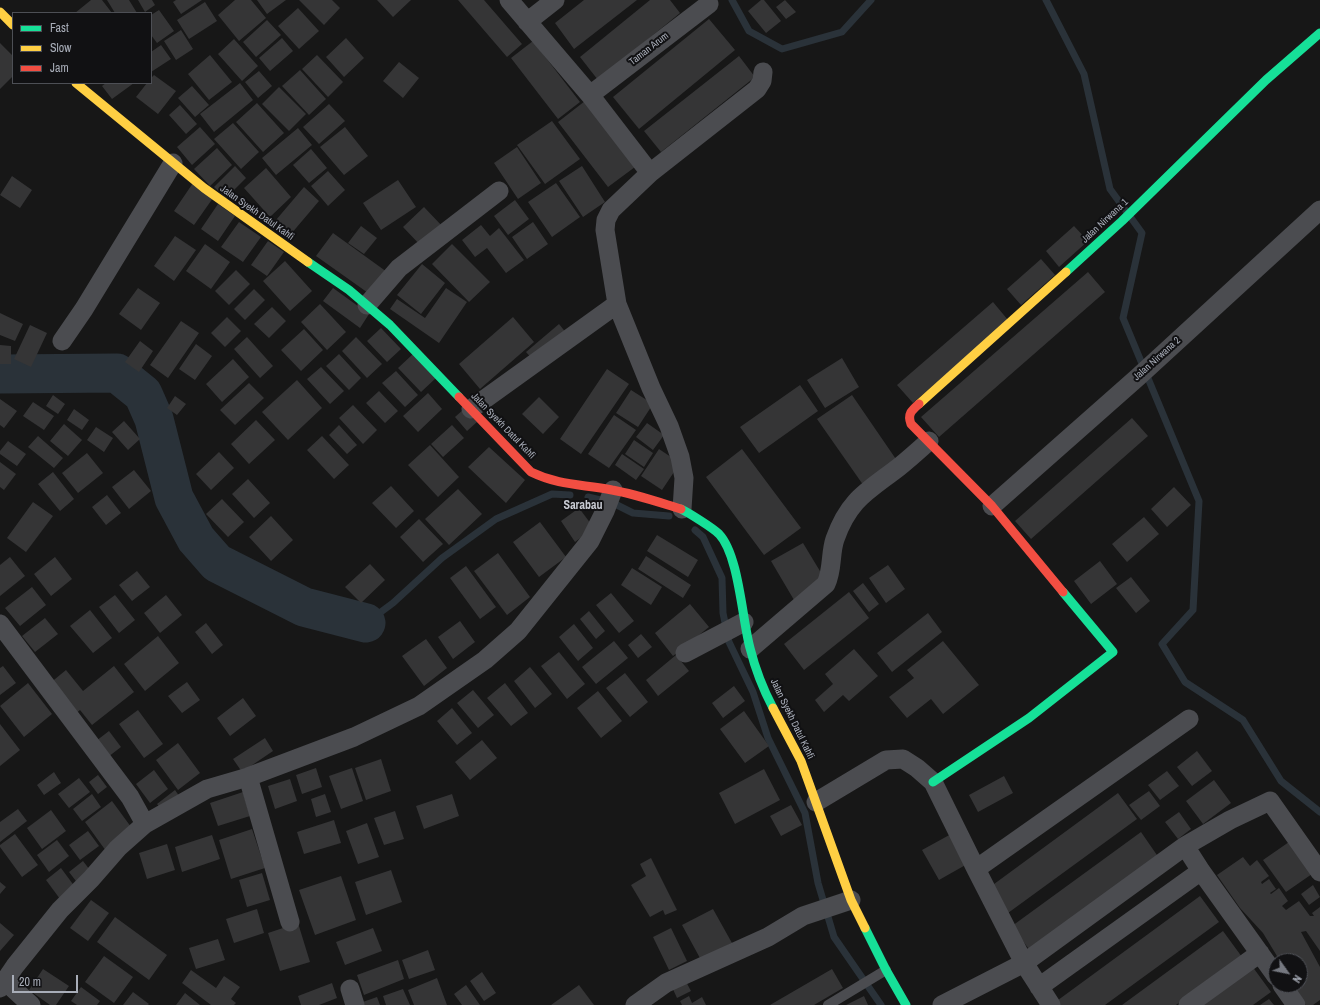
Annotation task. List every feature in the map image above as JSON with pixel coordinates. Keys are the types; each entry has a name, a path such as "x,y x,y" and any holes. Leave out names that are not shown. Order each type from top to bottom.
{"street":[{"path":"509,0 590,95 650,173"},
{"path":"527,22 555,0"},
{"name":"Taman Arum","path":"590,95 709,4"},
{"path":"0,12 12,24"},
{"name":"Jalan Nirwana 1","path":"929,441 911,424 908,419 910,412 1122,221 1266,80 1320,33"},
{"path":"682,509 684,478 680,457 669,426 651,388 617,304 604,230 606,220 611,210 650,173 757,89 762,81 763,72"},
{"name":"Jalan Syekh Datul Kahfi","path":"77,84 204,188 253,224 349,290 367,305 390,325 531,472 545,479 610,498 682,509 719,534 729,550 735,570 739,625 750,649 767,697 801,761 816,802 834,906 906,1005"},
{"path":"62,341 84,309 173,163"},
{"path":"367,305 399,268 500,191"},
{"name":"Jalan Nirwana 2","path":"992,506 1145,371 1320,210"},
{"path":"472,409 617,304"},
{"path":"750,649 826,584 829,577 834,540 845,515 854,502 899,467 929,441 992,506 1113,652 1029,718 933,782"},
{"path":"31,1005 2,984 60,910 91,879 118,848 145,824 207,789 248,777 354,737 419,706 485,660 518,631 590,541 610,498"},
{"path":"0,624 130,797 145,824"},
{"path":"685,654 739,625"},
{"path":"976,869 1189,719"},
{"path":"816,802 886,760 903,759 918,768 933,782 1024,963 1051,1005"},
{"path":"248,777 290,922"},
{"path":"942,1005 1024,963 1185,846 1230,820 1270,801 1320,872"},
{"path":"1185,846 1268,965"},
{"path":"1039,987 1201,871"},
{"path":"635,1005 666,983 768,937 803,916 834,906"},
{"path":"1188,1005 1260,954"},
{"path":"1288,993 1296,1005"}],"lane":[{"path":"828,1005 882,972"}],"building":[{"path":"91,0 102,0 111,12 76,12"},
{"path":"107,0 129,0 136,12 114,12"},
{"path":"138,0 152,0 155,5 145,12"},
{"path":"176,0 202,0 181,14 173,2"},
{"path":"235,0 251,0 266,18 239,41 218,15"},
{"path":"257,0 286,0 267,14"},
{"path":"299,0 332,0 340,8 324,25"},
{"path":"377,0 411,0 393,17"},
{"path":"458,0 484,0 522,44 507,57"},
{"path":"584,0 637,0 574,49 555,23"},
{"path":"650,0 670,0 680,13 598,80 580,57"},
{"path":"761,0 764,0 781,21 766,33 748,11"},
{"path":"785,0 796,12 786,19 776,7"},
{"path":"205,2 217,21 189,39 177,20"},
{"path":"298,8 319,31 299,49 278,26"},
{"path":"159,10 174,31 157,43 152,36 152,14"},
{"path":"709,19 735,50 639,129 613,97"},
{"path":"267,20 281,35 256,57 243,42"},
{"path":"181,30 193,49 176,60 164,41"},
{"path":"282,38 293,51 270,71 259,58"},
{"path":"346,38 364,58 344,77 326,57"},
{"path":"234,39 258,66 242,81 218,54"},
{"path":"533,41 580,102 558,119 511,58"},
{"path":"0,43 12,55 12,77 0,89"},
{"path":"161,45 171,59 152,71 152,51"},
{"path":"210,55 232,82 209,100 188,74"},
{"path":"317,55 343,82 328,97 302,69"},
{"path":"739,56 755,77 661,152 644,131"},
{"path":"399,62 419,78 403,98 383,81"},
{"path":"300,70 326,99 309,115 282,86"},
{"path":"259,71 272,86 258,98 245,82"},
{"path":"154,75 176,91 158,114 136,97 146,84 152,84 152,77"},
{"path":"240,83 253,100 214,132 200,114"},
{"path":"105,84 133,84 112,99 102,86"},
{"path":"192,86 209,105 195,117 178,98"},
{"path":"279,87 306,114 289,131 262,104"},
{"path":"585,101 635,167 608,187 558,122"},
{"path":"257,103 284,133 263,152 236,122"},
{"path":"329,104 345,121 319,144 303,127"},
{"path":"180,105 197,124 186,134 169,115"},
{"path":"552,121 580,159 545,184 517,145"},
{"path":"233,123 259,152 241,169 214,139"},
{"path":"200,127 215,144 192,165 177,147"},
{"path":"345,127 368,156 344,175 320,147"},
{"path":"298,128 312,145 276,175 262,158"},
{"path":"517,147 541,183 518,199 494,163"},
{"path":"217,148 232,165 210,186 194,169"},
{"path":"311,149 327,168 309,183 293,165"},
{"path":"235,166 246,178 226,198 214,187"},
{"path":"582,166 605,202 583,217 559,181"},
{"path":"266,168 291,197 270,217 244,188"},
{"path":"328,171 345,190 328,206 311,186"},
{"path":"12,176 32,190 20,208 0,195"},
{"path":"398,180 416,207 381,230 363,203"},
{"path":"193,183 213,198 194,225 174,211"},
{"path":"556,183 580,217 552,237 528,202"},
{"path":"304,187 319,201 291,234 276,220"},
{"path":"515,200 529,219 508,235 494,216"},
{"path":"218,204 235,216 218,241 201,229"},
{"path":"424,207 443,227 422,247 403,227"},
{"path":"239,222 261,237 243,262 221,247"},
{"path":"533,222 548,244 527,259 512,237"},
{"path":"481,225 490,236 499,228 524,260 506,273 487,248 475,257 462,240"},
{"path":"361,226 377,238 364,254 348,243"},
{"path":"1074,226 1088,241 1059,267 1046,251"},
{"path":"333,233 387,272 371,295 316,256"},
{"path":"175,236 196,250 174,281 154,266"},
{"path":"268,241 284,252 267,276 251,265"},
{"path":"205,244 230,262 211,289 186,271"},
{"path":"452,244 490,282 469,302 432,264"},
{"path":"1041,259 1055,275 1021,305 1007,289"},
{"path":"285,261 312,291 290,311 263,281"},
{"path":"422,264 445,283 421,314 397,295"},
{"path":"236,270 250,284 229,305 215,291"},
{"path":"1088,272 1105,292 939,437 921,417"},
{"path":"138,288 160,303 141,330 119,314"},
{"path":"333,288 369,314 360,328 323,301"},
{"path":"446,288 467,302 439,343 390,309 397,299 425,318"},
{"path":"254,289 265,300 245,320 234,309"},
{"path":"993,302 1008,320 913,403 897,385"},
{"path":"320,304 346,332 327,350 301,322"},
{"path":"272,307 286,321 269,338 254,324"},
{"path":"0,313 23,324 15,341 0,335"},
{"path":"227,317 241,331 225,347 211,333"},
{"path":"513,317 534,342 480,389 459,364"},
{"path":"181,321 199,333 168,378 150,365"},
{"path":"559,324 567,334 534,361 526,352"},
{"path":"30,325 47,333 31,367 14,359"},
{"path":"381,328 401,349 387,362 367,341"},
{"path":"304,329 323,350 301,371 281,350"},
{"path":"247,337 273,366 260,378 234,349"},
{"path":"356,337 382,364 367,378 342,351"},
{"path":"140,341 153,351 139,372 125,362"},
{"path":"196,344 212,356 195,380 179,369"},
{"path":"0,345 11,346 11,364 0,364"},
{"path":"339,354 361,378 349,390 326,366"},
{"path":"413,354 436,378 421,392 398,368"},
{"path":"842,358 859,387 825,408 807,380"},
{"path":"233,359 249,377 222,402 206,384"},
{"path":"321,367 344,391 330,404 307,379"},
{"path":"607,369 629,384 581,454 560,439"},
{"path":"396,371 418,395 405,407 382,383"},
{"path":"297,380 322,408 288,440 262,412"},
{"path":"249,383 264,398 235,425 220,410"},
{"path":"800,385 818,411 759,453 740,427"},
{"path":"631,390 653,404 638,427 616,413"},
{"path":"379,391 398,411 385,423 366,403"},
{"path":"428,393 442,409 418,432 403,416"},
{"path":"53,395 65,404 58,414 46,406"},
{"path":"852,395 900,465 866,489 817,419"},
{"path":"175,396 186,404 177,415 167,408"},
{"path":"539,397 559,417 543,434 522,414"},
{"path":"0,399 17,411 4,428 0,425"},
{"path":"33,402 54,416 44,430 23,416"},
{"path":"353,405 377,430 363,444 339,418"},
{"path":"74,409 89,420 82,430 67,420"},
{"path":"464,409 477,422 467,431 455,417"},
{"path":"614,415 636,430 609,468 588,454"},
{"path":"1132,418 1148,436 1031,539 1015,521"},
{"path":"256,420 275,440 249,464 231,444"},
{"path":"124,421 140,439 128,450 112,432"},
{"path":"647,423 664,435 653,450 636,437"},
{"path":"64,424 82,440 68,456 50,441"},
{"path":"339,425 357,445 347,454 329,435"},
{"path":"452,425 464,438 443,457 431,444"},
{"path":"96,427 113,438 104,452 87,440"},
{"path":"38,436 63,458 54,468 28,447"},
{"path":"322,436 349,465 334,479 307,450"},
{"path":"634,440 653,453 644,467 625,454"},
{"path":"8,441 26,454 17,466 0,454 0,451"},
{"path":"430,445 459,477 438,497 408,465"},
{"path":"489,447 525,480 506,503 468,467"},
{"path":"659,449 680,463 662,490 641,476"},
{"path":"742,449 801,528 764,555 706,477"},
{"path":"219,452 234,468 211,490 196,474"},
{"path":"87,453 103,473 78,493 62,473"},
{"path":"622,454 644,469 636,480 615,465"},
{"path":"0,462 16,474 4,490 0,487"},
{"path":"134,470 151,491 129,509 112,487"},
{"path":"53,472 74,499 60,511 38,484"},
{"path":"248,479 270,503 254,518 232,494"},
{"path":"391,486 414,511 396,528 372,503"},
{"path":"1174,487 1191,505 1167,527 1151,509"},
{"path":"458,489 482,514 449,545 425,519"},
{"path":"107,495 121,513 106,525 92,507"},
{"path":"222,499 244,522 228,537 206,514"},
{"path":"33,502 53,516 26,552 7,538"},
{"path":"579,508 594,528 575,542 561,521"},
{"path":"271,516 293,540 271,561 249,537"},
{"path":"1144,517 1159,534 1127,562 1112,544"},
{"path":"419,519 443,544 423,562 400,537"},
{"path":"540,522 566,557 539,577 513,542"},
{"path":"657,535 698,560 688,577 647,551"},
{"path":"803,543 826,581 794,600 771,561"},
{"path":"498,553 530,597 507,615 474,571"},
{"path":"646,556 691,585 683,598 638,569"},
{"path":"10,557 25,576 0,596 0,565"},
{"path":"55,557 72,579 51,596 34,574"},
{"path":"1100,561 1117,584 1091,604 1074,581"},
{"path":"370,564 385,580 361,603 345,587"},
{"path":"888,565 905,589 886,603 869,578"},
{"path":"466,566 496,607 480,619 450,578"},
{"path":"632,568 662,587 651,605 621,585"},
{"path":"137,571 150,587 132,601 119,585"},
{"path":"1131,577 1150,601 1136,613 1116,588"},
{"path":"863,583 879,604 869,612 853,591"},
{"path":"32,587 46,605 20,626 5,608"},
{"path":"849,592 869,618 804,670 784,644"},
{"path":"611,593 634,621 619,633 596,605"},
{"path":"115,595 135,620 119,633 99,607"},
{"path":"166,595 182,615 160,633 144,613"},
{"path":"690,604 709,627 673,656 655,633"},
{"path":"90,610 112,638 93,653 70,626"},
{"path":"589,611 605,631 596,639 580,619"},
{"path":"928,613 942,632 892,672 877,653"},
{"path":"45,618 58,634 35,652 22,636"},
{"path":"460,621 475,642 453,659 438,637"},
{"path":"206,623 223,645 212,654 195,632"},
{"path":"574,624 593,648 578,661 559,637"},
{"path":"641,634 652,647 638,658 628,645"},
{"path":"158,636 179,663 145,691 124,664"},
{"path":"426,639 447,668 424,686 402,656"},
{"path":"614,641 628,658 596,684 582,667"},
{"path":"943,641 979,685 943,714 931,699 907,718 889,697 914,678 907,670"},
{"path":"854,649 878,676 849,701 843,695 824,712 815,700 833,684 825,674"},
{"path":"559,652 585,684 567,699 541,666"},
{"path":"676,655 689,671 658,696 646,680"},
{"path":"3,666 16,683 0,695 0,668"},
{"path":"114,666 134,692 92,725 80,710 74,715 49,684 66,670 83,691"},
{"path":"530,667 552,694 535,708 514,681"},
{"path":"625,673 648,702 630,717 606,688"},
{"path":"187,682 200,700 182,713 168,696"},
{"path":"28,683 52,714 24,737 0,706"},
{"path":"505,683 528,713 511,726 487,698"},
{"path":"734,686 745,701 723,718 712,703"},
{"path":"473,690 494,715 478,728 457,703"},
{"path":"598,691 622,721 601,738 577,708"},
{"path":"243,698 256,716 230,736 217,718"},
{"path":"452,708 472,733 457,745 437,721"},
{"path":"138,710 163,744 144,758 119,724"},
{"path":"744,711 769,746 745,763 720,729"},
{"path":"0,724 20,750 0,766"},
{"path":"109,731 121,747 108,757 96,741"},
{"path":"265,738 273,751 242,772 233,759"},
{"path":"482,740 497,758 470,780 455,762"},
{"path":"178,743 200,773 178,790 156,760"},
{"path":"1197,751 1212,771 1192,786 1177,767"},
{"path":"381,759 391,791 366,800 355,768"},
{"path":"316,768 322,787 302,794 296,775"},
{"path":"352,768 363,801 341,809 329,776"},
{"path":"764,769 780,800 735,824 719,793"},
{"path":"154,770 168,789 150,803 136,784"},
{"path":"1167,771 1179,786 1160,800 1148,785"},
{"path":"54,772 61,783 44,795 37,785"},
{"path":"98,775 107,787 98,794 89,782"},
{"path":"1004,776 1013,793 978,812 969,795"},
{"path":"79,778 90,792 69,808 58,794"},
{"path":"290,779 297,801 275,809 268,786"},
{"path":"1214,780 1231,803 1203,824 1186,801"},
{"path":"175,790 182,800 164,813 157,804"},
{"path":"1149,791 1160,806 1141,820 1129,805"},
{"path":"243,792 250,816 218,826 210,803"},
{"path":"1118,793 1137,819 1008,913 990,887"},
{"path":"92,794 101,807 82,821 73,809"},
{"path":"325,794 331,812 316,817 311,799"},
{"path":"452,794 459,816 424,829 416,806"},
{"path":"112,801 134,831 106,851 85,822"},
{"path":"791,805 802,825 781,836 770,816"},
{"path":"18,809 27,821 0,842 0,822"},
{"path":"51,810 66,831 42,849 27,828"},
{"path":"395,811 404,839 384,845 374,818"},
{"path":"1179,812 1191,829 1178,839 1165,822"},
{"path":"334,820 341,843 304,854 297,832"},
{"path":"367,823 379,857 358,864 346,831"},
{"path":"252,829 265,868 231,879 219,840"},
{"path":"88,831 99,846 80,860 69,845"},
{"path":"1141,832 1159,858 1031,952 1012,926"},
{"path":"953,833 969,863 939,880 922,850"},
{"path":"15,834 38,865 22,877 0,847 0,845"},
{"path":"212,835 220,859 182,872 175,847"},
{"path":"57,840 69,856 49,872 37,855"},
{"path":"1289,842 1312,874 1286,892 1263,860"},
{"path":"167,844 175,870 147,879 139,853"},
{"path":"1243,857 1250,866 1257,860 1269,876 1261,882 1262,884 1269,879 1276,889 1270,893 1271,894 1279,888 1288,901 1282,906 1286,910 1299,901 1310,916 1314,916 1312,913 1320,907 1320,951 1306,931 1301,932 1320,967 1320,1000 1313,1005 1306,1005 1298,993 1308,993 1308,953 1275,953 1263,933 1240,908 1217,875"},
{"path":"651,858 677,910 665,915 663,910 650,917 631,885 646,876 640,864"},
{"path":"83,861 93,874 79,885 69,872"},
{"path":"61,868 75,887 60,899 46,880"},
{"path":"391,870 402,902 366,915 355,882"},
{"path":"262,873 270,900 247,907 239,880"},
{"path":"341,876 356,920 315,935 299,890"},
{"path":"0,882 6,887 0,894"},
{"path":"1313,885 1320,897 1309,905 1301,894"},
{"path":"1200,896 1219,922 1105,1005 1056,1005 1054,1003"},
{"path":"91,900 109,913 88,941 70,928"},
{"path":"257,909 264,933 234,943 226,919"},
{"path":"713,909 732,943 701,960 682,925"},
{"path":"115,917 167,955 149,980 97,942"},
{"path":"0,923 14,935 0,951"},
{"path":"298,923 310,962 280,971 268,933"},
{"path":"373,928 382,951 345,965 336,942"},
{"path":"671,928 687,961 669,970 653,937"},
{"path":"1223,931 1242,957 1176,1005 1122,1005"},
{"path":"218,939 225,960 196,969 189,948"},
{"path":"428,950 435,970 409,979 402,960"},
{"path":"104,956 133,977 114,1003 85,982"},
{"path":"398,960 404,979 364,995 357,975"},
{"path":"1252,966 1268,988 1268,993 1270,993 1253,1005 1199,1005"},
{"path":"43,969 69,986 56,1005 50,1005 29,990"},
{"path":"832,969 843,988 814,1005 770,1005"},
{"path":"191,970 216,988 224,976 240,987 231,999 236,1003 234,1005 211,1005 182,983"},
{"path":"482,972 496,993 484,1001 470,981"},
{"path":"437,978 447,1005 414,1005 408,990"},
{"path":"684,978 691,991 677,998 671,985"},
{"path":"332,983 337,998 319,1005 301,1005 298,996"},
{"path":"466,985 480,1005 462,1005 454,994"},
{"path":"579,985 594,1005 551,1005"},
{"path":"81,987 100,1001 97,1005 77,1005 71,1001"},
{"path":"403,989 410,1005 386,1005 383,996"},
{"path":"133,992 149,1004 123,1005"},
{"path":"185,993 200,1005 176,1005"},
{"path":"689,996 692,1003 702,997 706,1005 682,1005 680,1001"},
{"path":"864,996 868,1005 846,1005"},
{"path":"377,997 380,1005 361,1005 360,1003"},
{"path":"1269,999 1274,1005 1260,1005"}],"waterway":[{"path":"732,0 749,31 782,49 842,32 871,0"},
{"path":"1046,0 1084,74 1110,189 1142,233 1123,318 1199,501 1193,610 1162,644 1185,682 1243,720 1281,781 1320,812"},
{"path":"0,374 117,373 143,394 154,419 174,498 196,539 217,563 304,607 366,623"},
{"path":"366,623 393,603 442,558 496,519 552,494 570,495"},
{"path":"588,497 613,503 633,513 669,516"},
{"path":"695,530 703,537 722,578 723,613 729,642 753,692 768,738 805,813 818,883 834,937 881,1005"}],"traffic: fast":[{"path":"1066,272 1122,221 1266,80 1320,33"},
{"path":"308,262 349,290 390,325 459,397"},
{"path":"681,509 716,531 726,544 739,588 752,656 773,708"},
{"path":"933,782 1029,718 1113,652 1063,592"},
{"path":"865,928 886,970 906,1005"}],"traffic: slow":[{"path":"0,12 12,24"},
{"path":"77,84 204,188 308,262"},
{"path":"919,404 1066,272"},
{"path":"773,708 801,761 851,900 865,928"}],"traffic: jam":[{"path":"459,397 531,472 552,480 621,492 681,509"},
{"path":"919,404 912,410 910,415 911,424 992,506 1063,592"}],"district":[{"name":"Sarabau","path":"583,506"}]}
